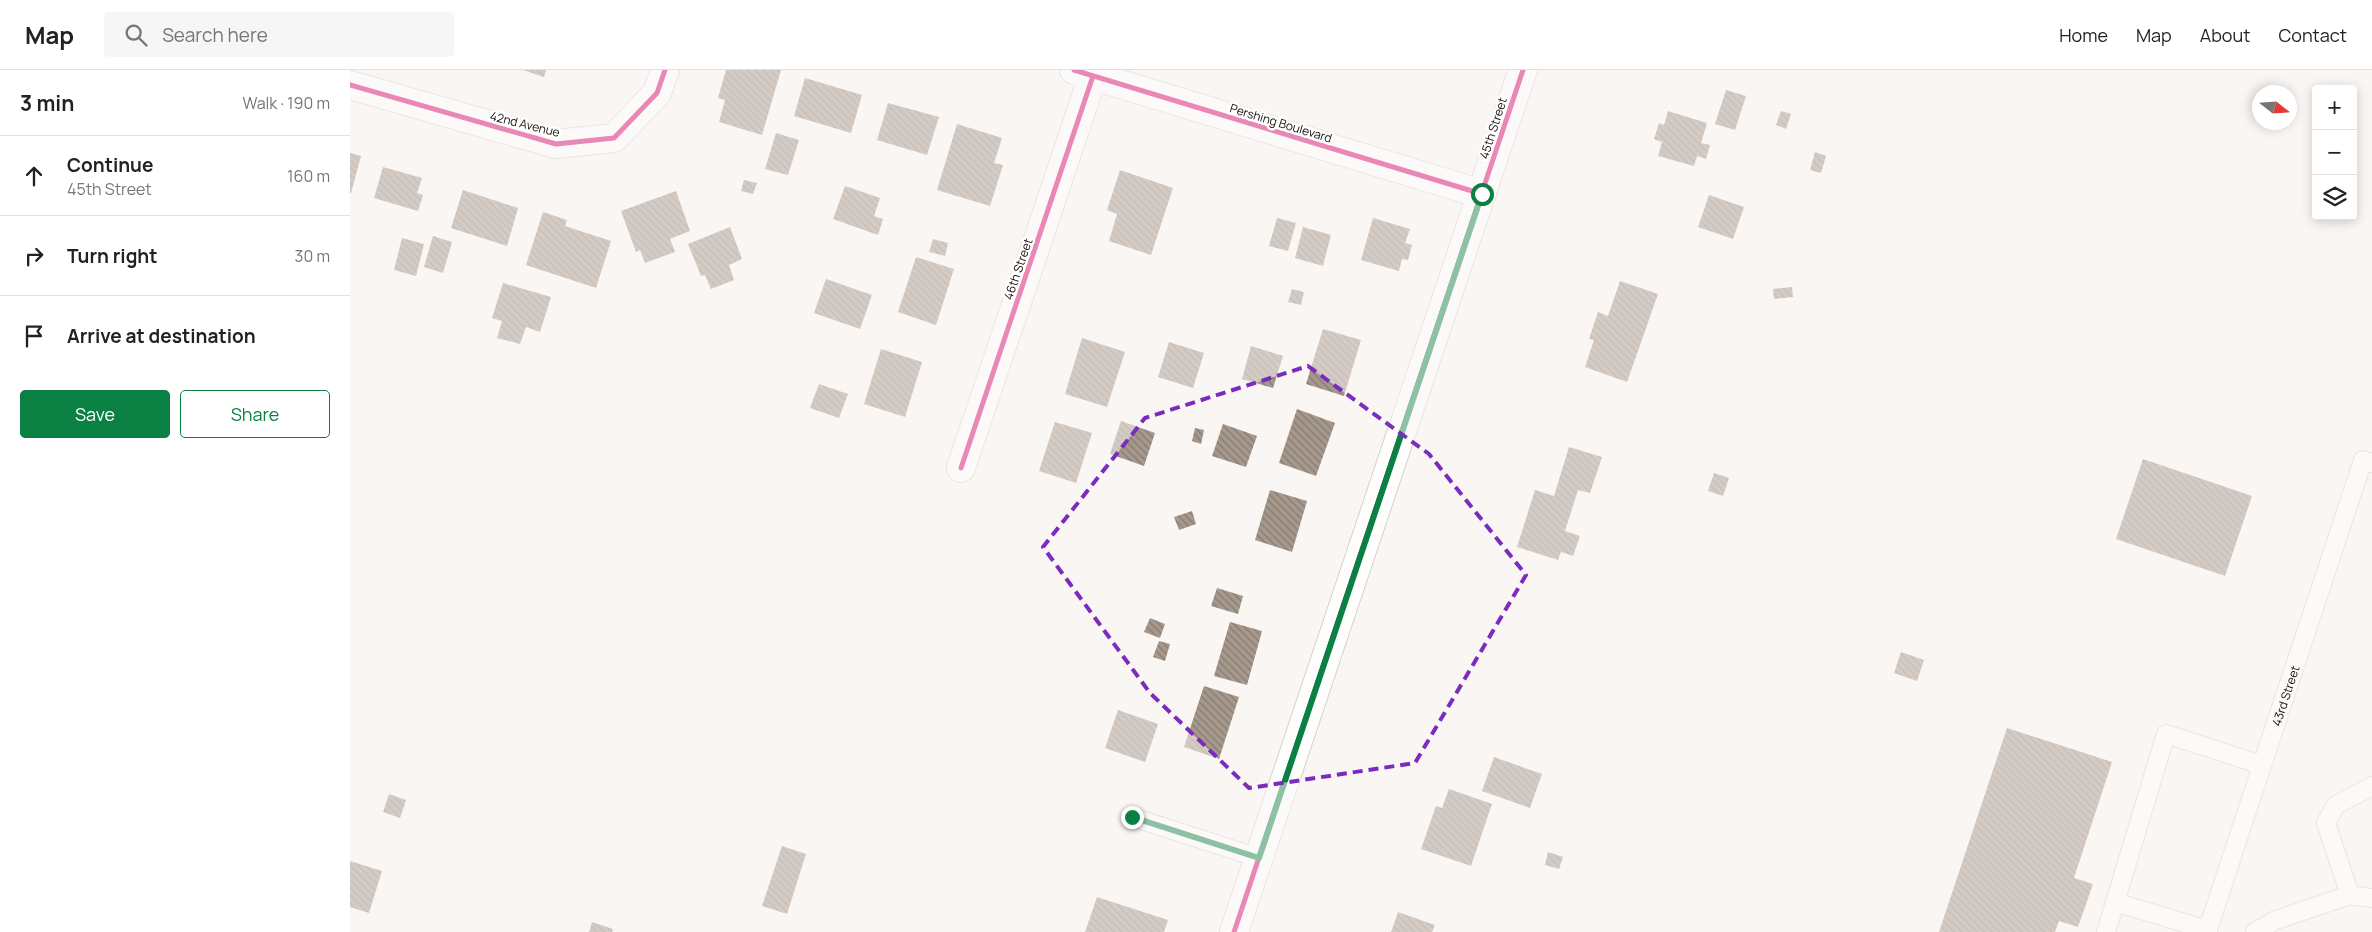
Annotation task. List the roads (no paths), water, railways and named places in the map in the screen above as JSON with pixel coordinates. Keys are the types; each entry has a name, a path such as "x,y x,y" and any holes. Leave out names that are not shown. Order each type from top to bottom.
{"street":[{"name":"42nd Avenue","path":"350,85 556,144 614,138 657,93 665,70"},
{"name":"45th Street","path":"1234,932 1523,70"},
{"name":"Pershing Boulevard","path":"1084,73 1482,194"},
{"name":"46th Street","path":"961,468 1084,73"}],"lane":[{"name":"43rd Street","path":"2208,931 2262,764 2367,461"},
{"path":"2106,932 2166,734 2262,764"},
{"path":"2350,895 2326,823 2336,805 2372,786"},
{"path":"1132,817 1259,858"},
{"path":"2255,932 2276,920 2350,895 2372,898"},
{"path":"2115,902 2208,931"}]}
